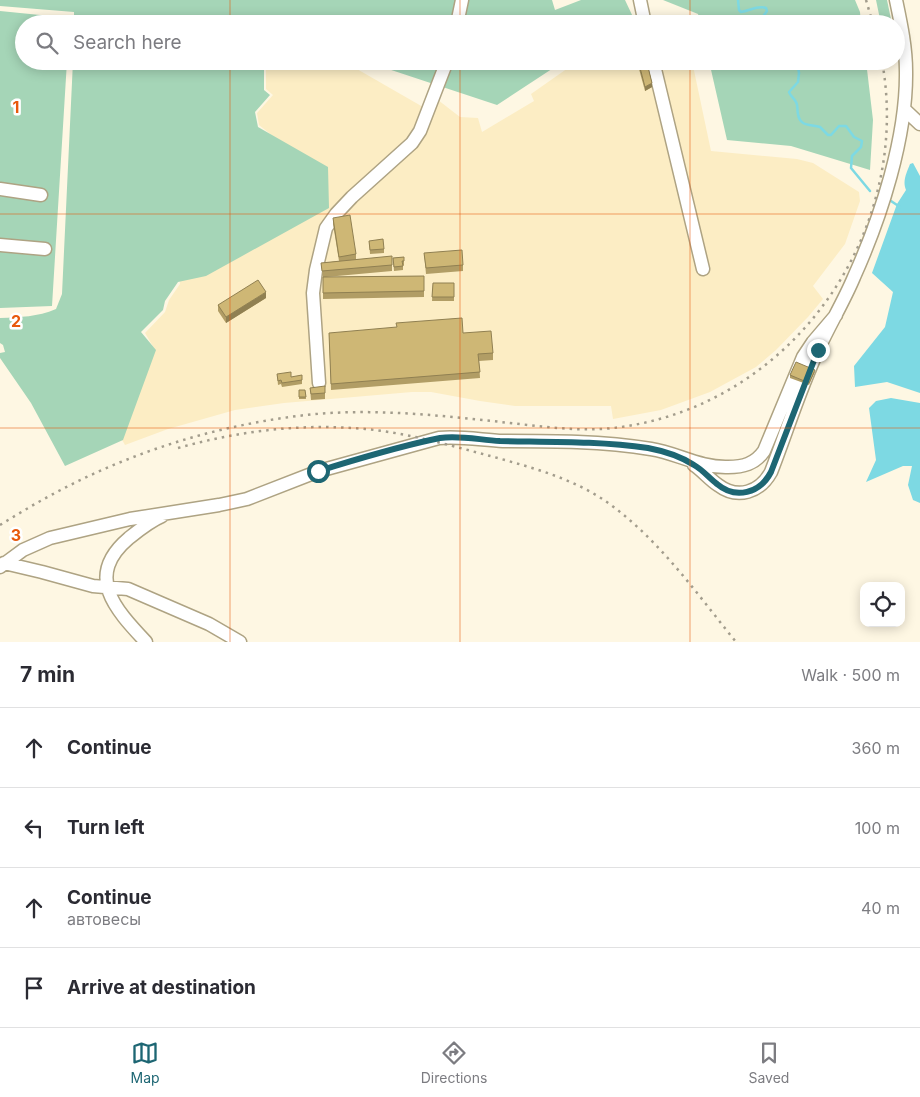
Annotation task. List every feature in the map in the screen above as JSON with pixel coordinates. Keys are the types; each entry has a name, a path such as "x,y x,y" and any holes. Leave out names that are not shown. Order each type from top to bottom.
{"lane":[{"path":"459,15 462,0"},
{"path":"640,0 643,15"},
{"path":"896,0 899,15"},
{"path":"685,460 705,472 718,486 727,490 746,493 761,486 771,472 810,369 868,245 884,198 904,109 905,48"},
{"path":"319,382 313,293 316,270 326,228 352,197 412,143 420,132 444,70"},
{"path":"655,70 702,269"},
{"path":"904,109 920,124"},
{"path":"0,189 41,195"},
{"path":"0,245 45,249"},
{"path":"2,565 23,550 50,538 130,519 218,506 247,499 318,471 412,445 452,437 487,440 547,440 618,444 656,450 709,466 728,468 749,464 760,457 807,350 836,315"},
{"path":"146,642 123,618 107,586 107,568 110,560 121,545 148,524 173,512"},
{"path":"2,565 42,572 93,586 128,589 209,624 240,642"}],"shaded area":[{"path":"266,70 359,70 423,107 438,100 460,117 478,118 482,132 534,101 531,94 565,70 694,70 711,151 797,159 813,163 859,192 860,201 845,244 813,286 823,299 808,317 776,350 756,367 710,392 661,410 613,419 611,406 515,406 431,392 412,392 284,403 235,410 168,429 125,445 99,398 155,350 145,333 165,312 169,300 180,284 177,231 274,137 259,125 257,113 273,95 266,89"}],"green space":[{"path":"0,0 552,0 555,10 581,0 625,0 632,15 74,15 74,12 0,6"},
{"path":"663,0 855,0 860,15 698,15"},
{"path":"876,0 887,0 890,15 879,15"},
{"path":"0,11 40,15 15,15 15,70 66,70 52,306 0,308"},
{"path":"73,70 264,70 264,90 270,95 255,112 258,127 328,167 329,208 206,276 178,282 165,301 163,310 141,332 156,350 123,440 65,466 31,403 0,358 0,353 5,352 3,345 0,343 0,318 22,317 49,312 56,309 62,294"},
{"path":"391,70 550,70 497,105"},
{"path":"711,70 867,70 873,120 870,170 791,146 727,140"}],"water":[{"path":"913,163 920,176 920,393 887,382 855,387 854,366 885,327 893,292 872,273 897,204 906,190 905,177 910,164"},
{"path":"891,398 920,403 920,503 913,500 908,485 912,466 903,466 866,482 876,460 869,408 876,401"}],"building":[{"path":"641,70 649,70 652,83 645,87"},
{"path":"350,215 356,254 339,257 333,218"},
{"path":"383,239 384,249 370,250 369,241"},
{"path":"462,250 463,265 426,268 424,253"},
{"path":"392,256 392,265 322,271 321,263"},
{"path":"404,257 404,261 402,261 403,266 394,267 393,258"},
{"path":"424,276 424,291 323,293 323,277"},
{"path":"258,280 266,292 226,317 218,305"},
{"path":"433,283 454,283 454,297 432,297"},
{"path":"462,318 463,333 491,331 493,353 478,354 480,372 331,384 329,333 397,327 396,323"},
{"path":"796,362 815,370 809,383 790,375"},
{"path":"291,372 291,377 302,375 302,380 282,383 281,380 278,381 277,374"},
{"path":"325,386 325,393 311,394 310,388"},
{"path":"299,390 305,390 306,397 299,397"}],"waterway":[{"path":"738,0 741,12 763,7 767,11 764,15"},
{"path":"798,70 798,82 789,92 797,103 799,118 803,123 820,127 828,135 831,135 839,126 846,126 854,137 862,141 861,147 852,156 851,168 870,191"},
{"path":"891,201 900,207"}],"railway":[{"path":"866,0 870,15"},
{"path":"0,525 55,493 115,464 177,442 241,426 306,415 379,412 561,428 606,429 683,411 739,384 788,345 828,299 859,245 879,187 887,125 883,70"},
{"path":"178,448 247,433 294,428 341,427 381,431 446,444 557,476 601,498 632,522 679,571 736,642"}],"route":[{"path":"318,471 439,438 452,437 504,441 547,440 618,444 672,454 695,465 705,472 718,486 727,490 746,493 755,490 767,481 818,350"}]}
